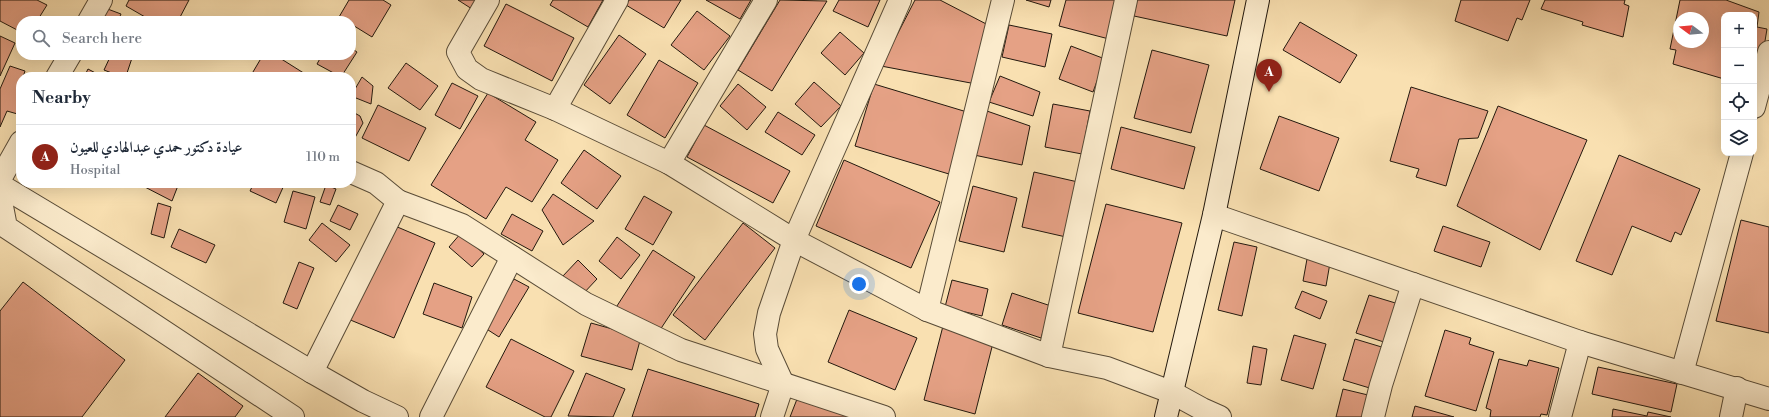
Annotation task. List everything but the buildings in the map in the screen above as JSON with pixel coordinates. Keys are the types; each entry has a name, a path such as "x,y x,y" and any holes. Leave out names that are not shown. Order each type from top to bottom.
{"street":[{"path":"92,16 101,0"},
{"path":"488,0 458,52 467,69 481,79 555,109 669,163 794,240 927,310 1049,356 1107,368 1171,392 1202,410 1220,417"},
{"path":"555,109 617,0"},
{"path":"669,163 766,0"},
{"path":"772,417 783,384 767,349 765,334 769,313 794,240 900,0"},
{"path":"927,310 1002,0"},
{"path":"1049,356 1126,0"},
{"path":"1166,417 1214,215 1258,0"},
{"path":"1757,96 1769,52"},
{"path":"60,72 67,60"},
{"path":"0,179 16,151"},
{"path":"1682,373 1741,156"},
{"path":"356,174 376,183 398,201 462,225 586,304 674,347 884,417"},
{"path":"0,185 312,372 363,401 397,417"},
{"path":"0,196 6,227 293,417"},
{"path":"312,372 398,201"},
{"path":"1214,215 1580,342 1737,388 1769,399"},
{"path":"431,417 512,257"},
{"path":"1373,417 1381,385 1414,284"},
{"path":"1560,417 1580,342"},
{"path":"1731,417 1737,388"}],"place":[{"name":"عيادة دكتور حمدي عبدالهادي للعيون","path":"1269,92"}]}
